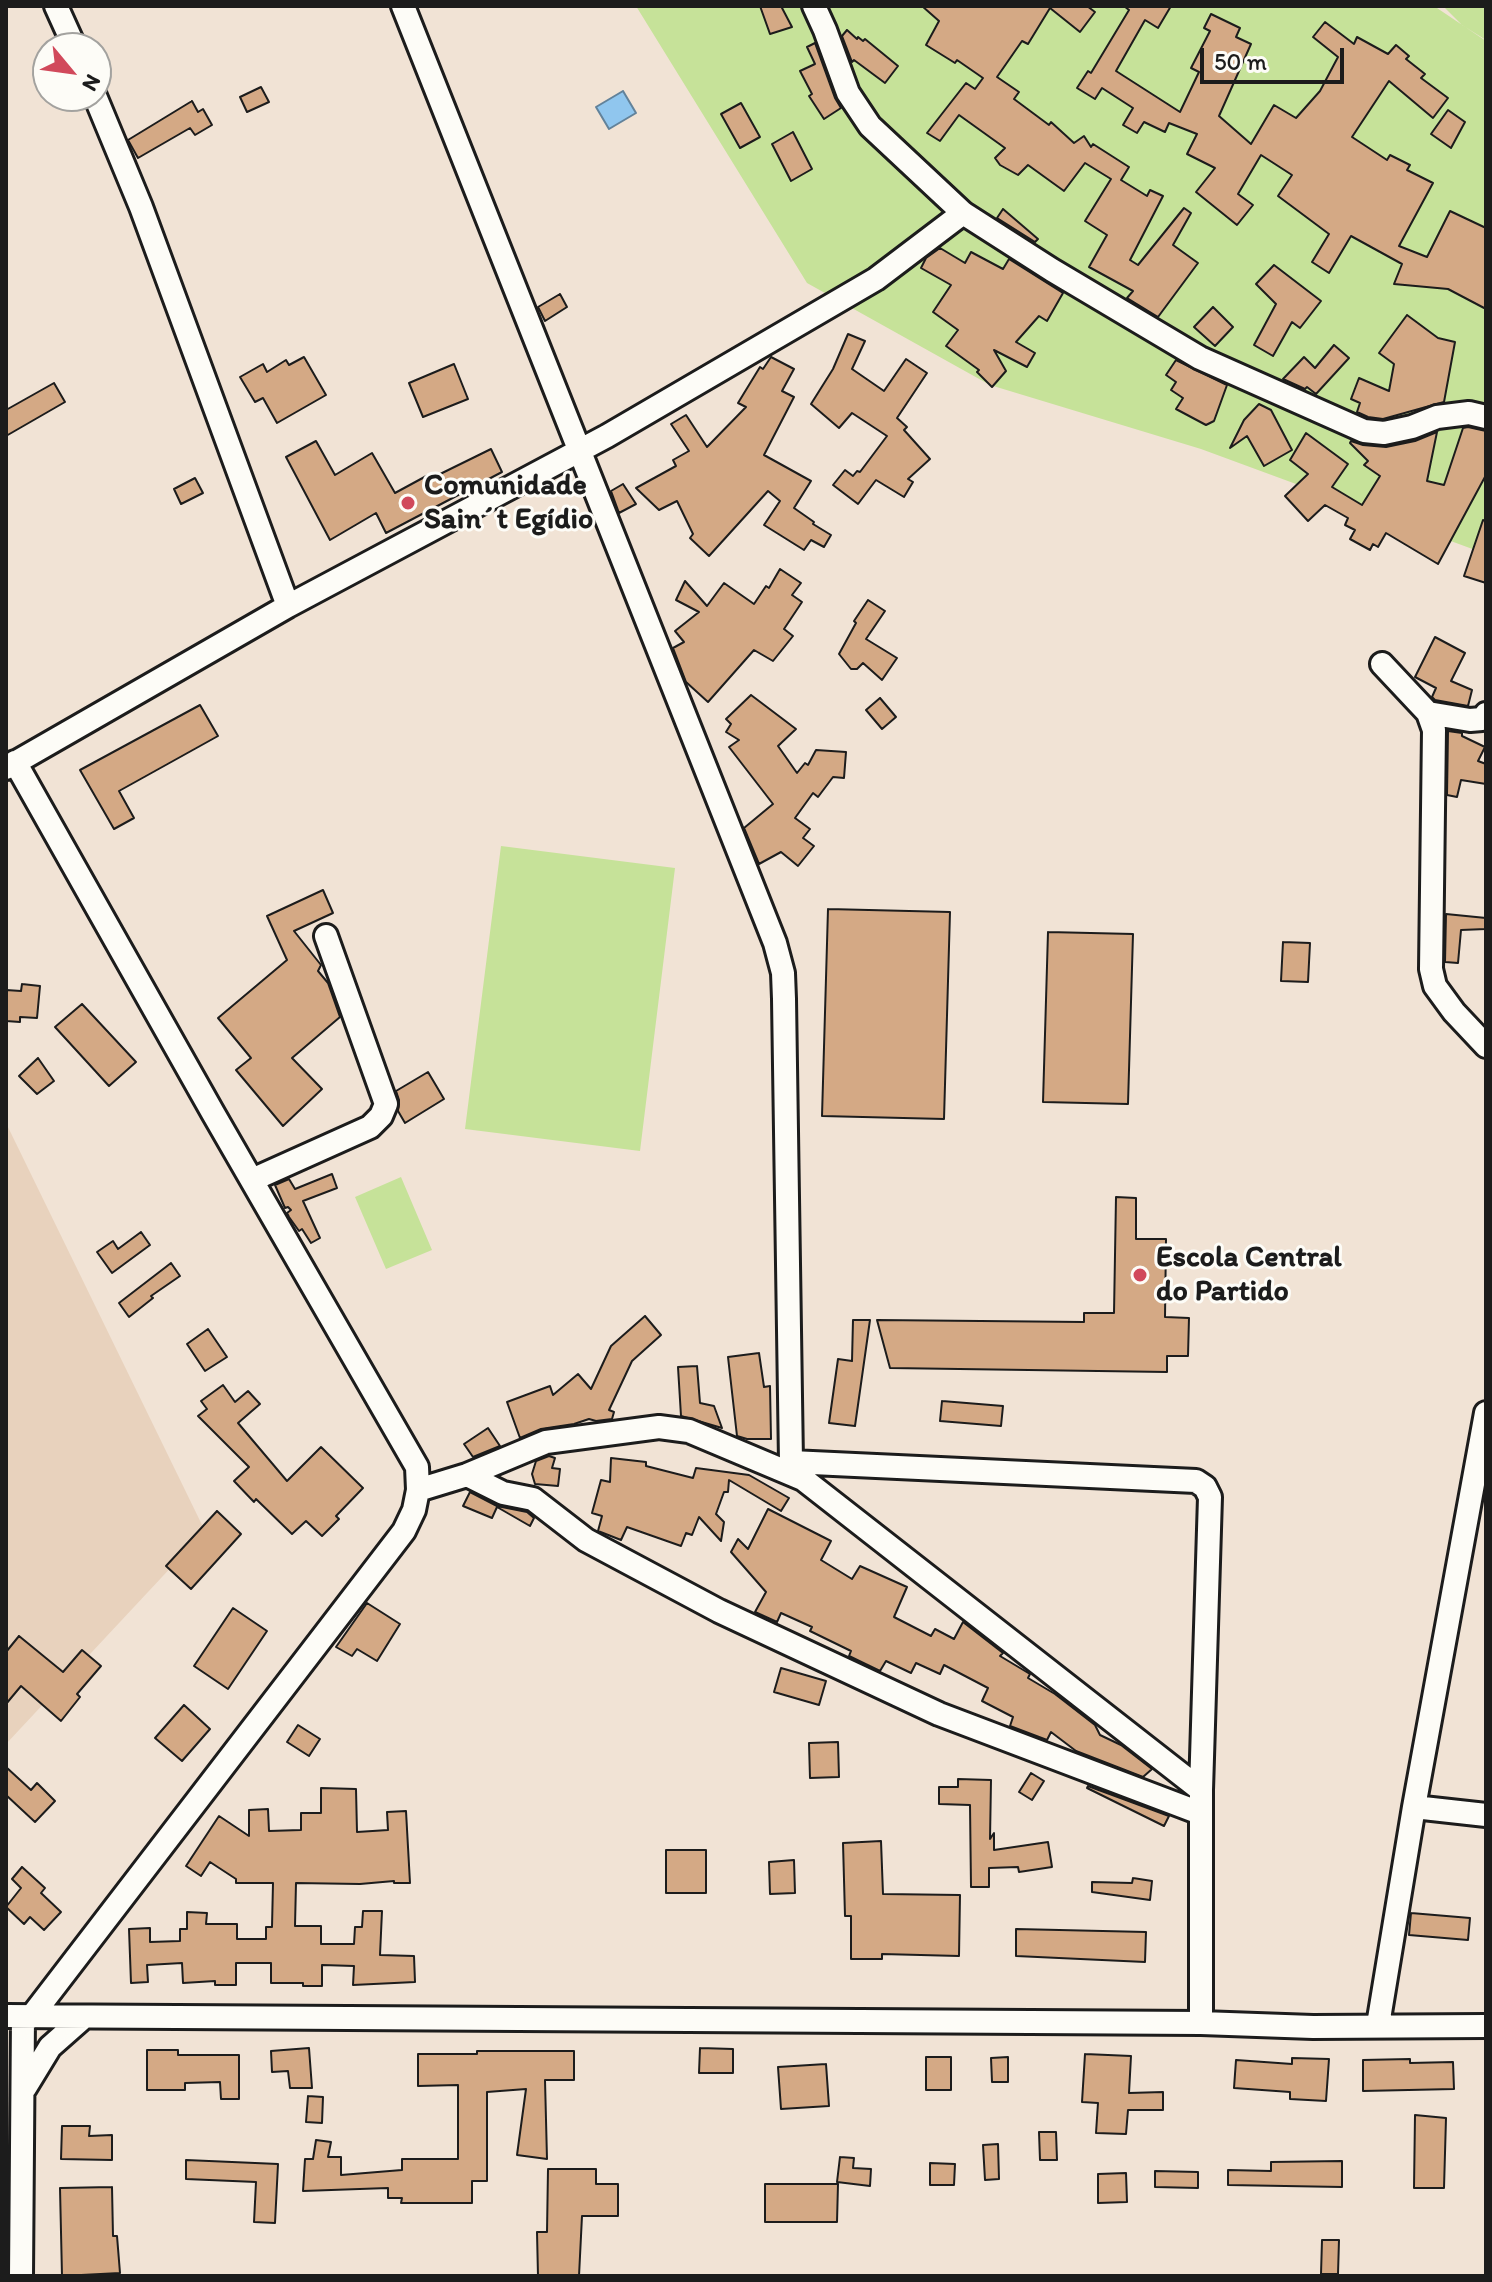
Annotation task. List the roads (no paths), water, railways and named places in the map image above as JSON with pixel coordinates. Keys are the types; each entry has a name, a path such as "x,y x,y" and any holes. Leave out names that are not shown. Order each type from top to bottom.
{"street":[{"path":"56,6 68,32"},
{"path":"403,6 775,943 783,973 797,1470"},
{"path":"814,6 848,93 870,126 963,213 1052,270 1200,358 1364,431 1384,433 1437,417 1469,413 1486,417"},
{"path":"102,112 141,207 288,606"},
{"path":"21,2276 14,2166 23,2093 20,2017 404,1531 414,1510 418,1490 417,1467 10,765 288,606 578,451 876,279 963,213"},
{"path":"1382,664 1428,713 1434,730 1431,969 1435,986 1486,1046"},
{"path":"1428,713 1470,720 1482,719 1486,714"},
{"path":"252,1180 370,1127 381,1116 386,1104 326,936"},
{"path":"1378,2025 1414,1807 1486,1413"},
{"path":"418,1490 467,1475 546,1442 659,1427 689,1431 797,1470 1196,1481 1205,1487 1210,1497 1200,1813 1201,2023"},
{"path":"797,1470 1201,1790"},
{"path":"467,1475 503,1493 533,1499 586,1540 629,1565 719,1611 939,1714 1200,1813"},
{"path":"1414,1807 1486,1815"},
{"path":"20,2017 1486,2026"},
{"path":"23,2093 50,2047 84,2017"},
{"path":"6,2064 15,2074 23,2093"}],"water":[{"path":"623,91 636,113 609,129 596,107"}],"place":[{"name":"Comunidade Sain´t Egídio","path":"408,503"},
{"name":"Escola Central do Partido","path":"1140,1275"}]}
